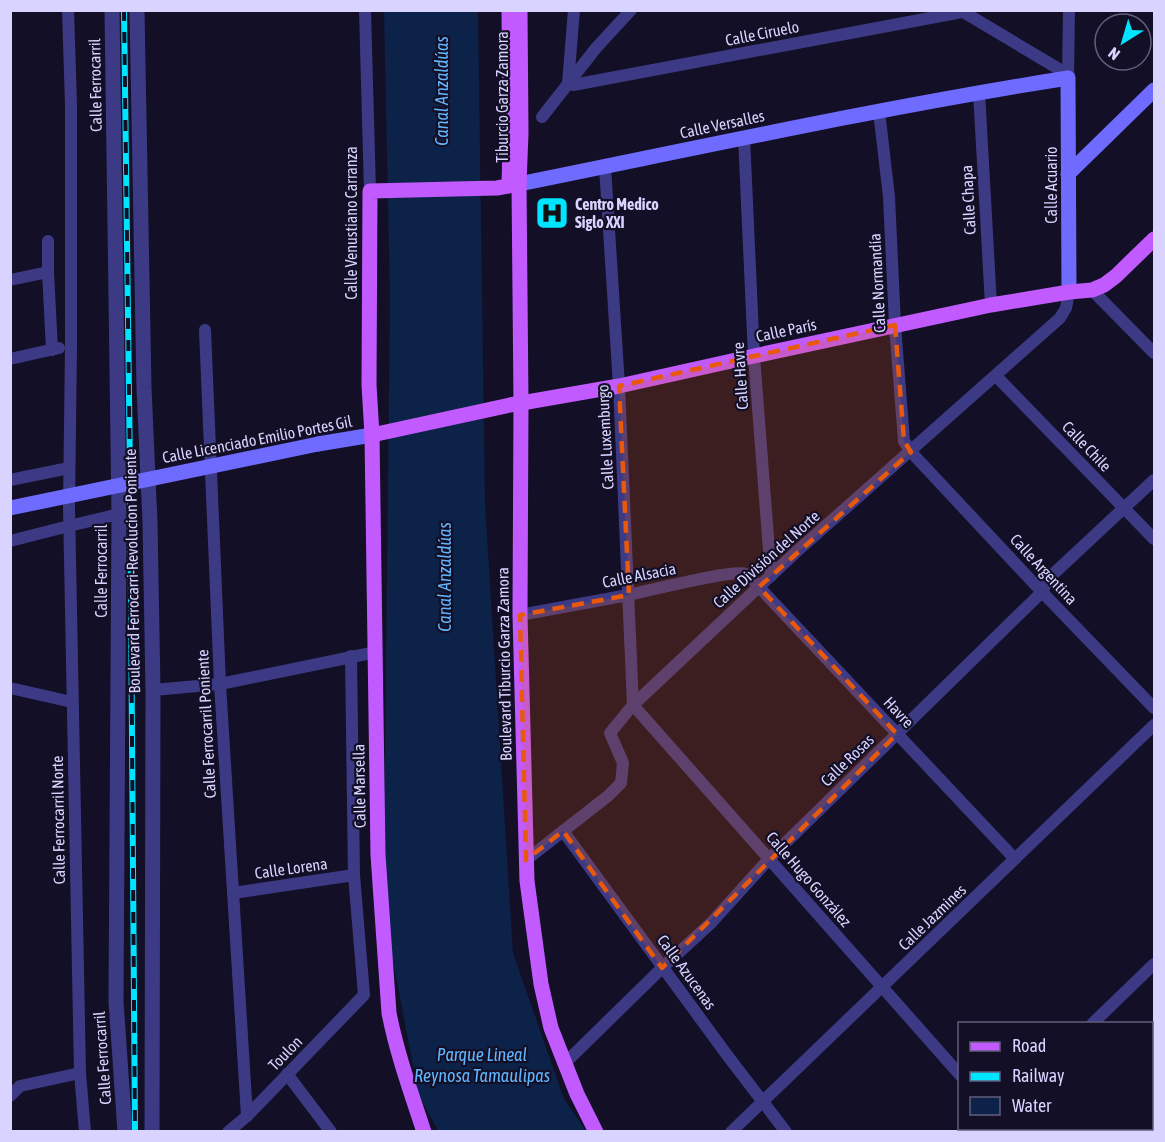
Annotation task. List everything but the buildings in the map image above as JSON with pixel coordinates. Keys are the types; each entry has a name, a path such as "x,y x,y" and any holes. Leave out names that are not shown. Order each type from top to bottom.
{"main road":[{"name":"Boulevard Tiburcio Garza Zamora","path":"509,10 508,186 516,404 527,881 541,984 551,1028 581,1105 596,1131"},
{"name":"Tiburcio Garza Zamora","path":"508,186 521,133 520,10"},
{"name":"Calle Versalles","path":"376,191 508,186 744,137 1069,77"},
{"name":"Calle Acuario","path":"1069,77 1069,292"},
{"path":"1068,174 1155,90"},
{"name":"Calle Venustiano Carranza","path":"376,191 369,385 380,433"},
{"path":"1092,290 1104,285 1155,239"},
{"name":"Calle París","path":"516,404 619,386 991,305 1092,290"},
{"name":"Calle Licenciado Emilio Portes Gil","path":"10,508 516,404"},
{"name":"Calle Marsella","path":"380,433 376,652 378,855 389,1013 408,1085 424,1131"}],"street":[{"name":"Calle Ferrocarril","path":"68,10 71,105 69,507"},
{"name":"Calle Ferrocarril","path":"112,10 119,514 116,1001 124,1131"},
{"name":"Boulevard Ferrocarri-Revolucion Poniente","path":"137,10 144,388 150,522 153,690 152,1131"},
{"name":"Calle Venustiano Carranza","path":"365,10 370,168 376,191"},
{"path":"568,83 574,10"},
{"path":"542,117 596,48 631,10"},
{"path":"984,10 984,25"},
{"name":"Calle Acuario","path":"1069,10 1069,77"},
{"path":"961,11 1069,77"},
{"name":"Calle Ciruelo","path":"568,83 573,85 602,80 961,11"},
{"name":"Calle Chapa","path":"979,92 991,305"},
{"name":"Calle Normandía","path":"879,111 889,197 895,325 904,441 911,452"},
{"name":"Calle Havre","path":"744,137 754,356 771,576"},
{"name":"Calle Luxemburgo","path":"605,166 619,386 633,705"},
{"path":"48,241 52,350"},
{"path":"10,280 48,272"},
{"path":"1092,290 1155,353"},
{"name":"Calle División del Norte","path":"526,860 608,796 621,783 623,763 610,733 633,705 771,576 1060,318 1066,308 1069,292"},
{"name":"Calle Ferrocarril Poniente","path":"205,330 220,684 247,1116"},
{"path":"10,359 71,346"},
{"name":"Calle Chile","path":"996,376 1155,539"},
{"name":"Calle Argentina","path":"911,452 1155,708"},
{"path":"10,480 69,468"},
{"name":"Calle Rosas","path":"564,1064 711,923 769,859 1042,592 1049,579 1155,480"},
{"name":"Calle Ferrocarril Norte","path":"69,507 80,1073 85,1131"},
{"path":"10,541 119,514"},
{"name":"Calle Alsacia","path":"520,615 732,574 745,574 752,578 759,587"},
{"name":"Havre","path":"759,587 1016,859"},
{"path":"153,690 220,684 376,652"},
{"path":"351,656 354,875"},
{"path":"10,688 72,702"},
{"name":"Calle Hugo González","path":"633,705 958,1073"},
{"name":"Calle Jazmines","path":"731,1131 1155,725"},
{"name":"Calle Azucenas","path":"563,831 662,968 786,1131"},
{"name":"Calle Lorena","path":"233,893 354,875"},
{"name":"Toulon","path":"228,1131 247,1116 364,995 354,875"},
{"path":"1093,1022 1155,964"},
{"path":"10,1096 20,1086 80,1073"},
{"path":"287,1074 331,1131"}],"highlighted area":[{"path":"895,325 904,441 911,452 759,587 897,734 662,968 563,831 526,860 520,615 629,595 619,386"}],"water":[{"name":"Parque Lineal Reynosa Tamaulipas","path":"384,11 478,11 485,504 513,953 564,1099 586,1131 438,1131 419,1095 391,952 384,849 390,298"}],"railway":[{"path":"124,10 135,1132"}],"place":[{"name":"Centro Medico Siglo XXI","path":"552,213"}],"water label":[{"name":"Canal Anzaldúas","path":"441,91"},
{"name":"Canal Anzaldúas","path":"444,577"}]}
